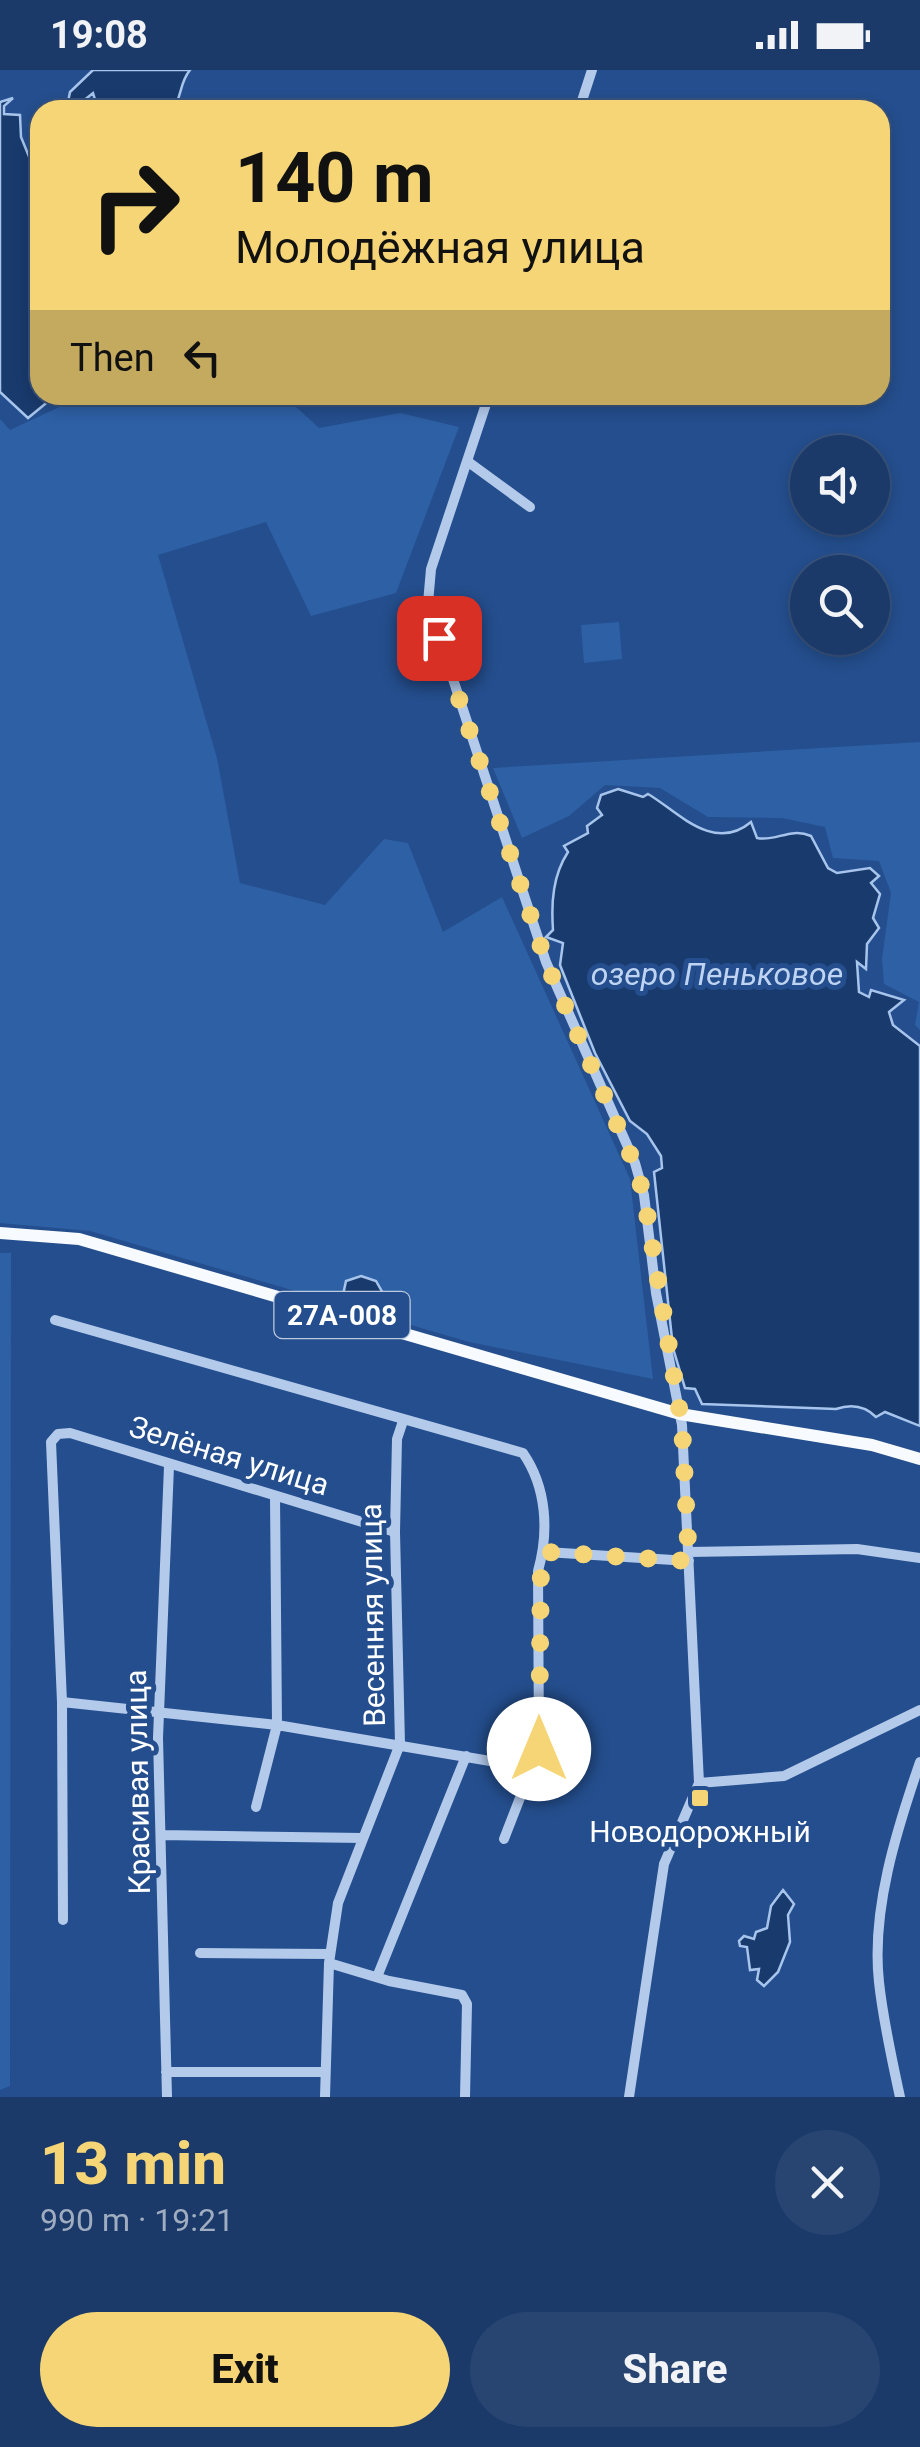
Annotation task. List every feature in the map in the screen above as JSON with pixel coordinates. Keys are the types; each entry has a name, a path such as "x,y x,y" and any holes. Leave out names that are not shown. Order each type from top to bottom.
{"main road":[{"name":"27А-008","path":"0,1233 79,1239 680,1414 838,1438 920,1459"}],"street":[{"path":"582,100 592,70"},
{"path":"486,405 431,569 428,603 546,962 634,1163 680,1414 698,1783 664,1864 629,2097"},
{"path":"467,461 530,508"},
{"path":"55,1320 402,1420 504,1444 524,1453 534,1469 546,1552 538,1571 539,1749 504,1839"},
{"name":"Весенняя улица","path":"325,2097 329,1958 338,1903 400,1744 395,1532 402,1420"},
{"name":"Зелёная улица","path":"62,1707 51,1442 58,1434 70,1433 395,1532"},
{"name":"Красивая улица","path":"166,2097 159,1710 169,1466"},
{"path":"256,1806 277,1725 275,1496"},
{"path":"546,1552 689,1556 857,1549 916,1559"},
{"path":"63,1920 62,1707 159,1710 277,1725 531,1768"},
{"path":"698,1783 784,1776 920,1710"},
{"path":"376,1977 466,1756"},
{"path":"899,2096 878,1980 879,1924 903,1811 920,1762"},
{"path":"161,1836 363,1838"},
{"path":"200,1952 329,1958 376,1977 462,1995 467,2004 465,2097"},
{"path":"166,2072 326,2072"}],"shaded area":[{"path":"64,405 294,405 319,428 400,413 459,427 396,593 311,616 266,522 158,555 217,758 240,883 325,905 384,839 408,843 443,932 502,897 630,1179 653,1379 469,1342 90,1231 0,1223 0,419 10,430"},
{"path":"619,622 622,659 584,663 581,625"},
{"path":"920,742 920,1030 915,1025 919,1002 884,984 882,959 891,893 879,861 833,858 825,827 782,818 708,817 660,788 605,785 569,816 522,838 493,768"},
{"path":"0,1253 11,1253 10,2086 0,2090"}],"water":[{"path":"93,70 190,70 177,100 95,100 93,93 84,100 68,100 70,92"},
{"path":"13,98 4,106 4,114 20,115 21,137 30,159 30,405 44,405 28,418 0,392 0,102"},
{"name":"озеро Пеньковое","path":"618,789 643,797 648,794 709,831 737,831 751,822 757,838 796,833 811,836 828,868 837,873 870,868 879,876 871,883 880,894 873,918 879,928 867,944 866,969 857,962 859,992 869,997 871,990 904,1000 889,1012 893,1025 920,1046 920,1426 885,1412 876,1417 852,1406 836,1409 702,1404 695,1389 685,1388 673,1348 654,1172 662,1168 661,1156 647,1134 630,1121 595,1053 560,965 563,943 546,937 553,930 554,889 568,852 564,846 588,833 587,826 602,815 597,808 601,795"},
{"path":"361,1276 376,1281 388,1302 354,1308 343,1295 346,1281"},
{"path":"783,1890 794,1904 788,1915 790,1942 778,1972 764,1986 757,1980 759,1969 750,1970 747,1947 740,1946 739,1941 744,1936 754,1939 756,1932 767,1928 771,1906"}],"place":[{"name":"Новодорожный","path":"700,1798"}],"route":[{"path":"439,638 546,962 634,1163 644,1195 656,1292 682,1425 689,1561 546,1552 541,1562 539,1749"}]}
